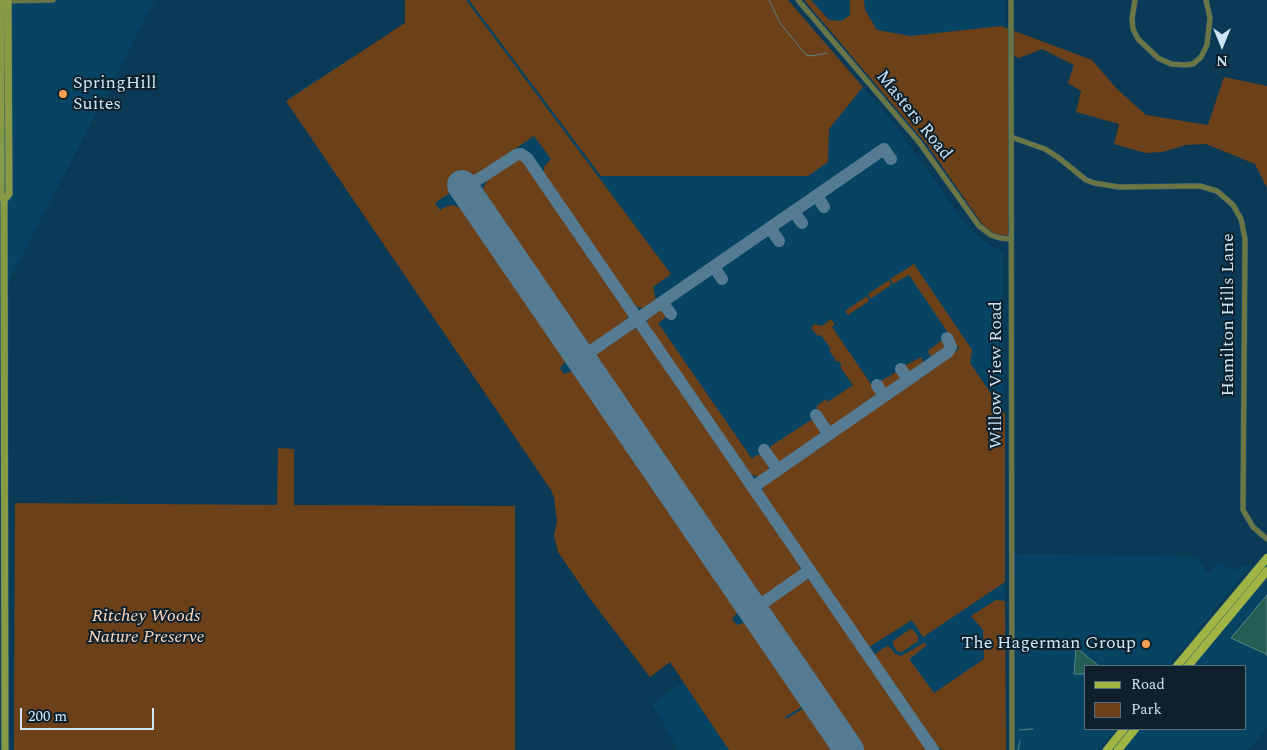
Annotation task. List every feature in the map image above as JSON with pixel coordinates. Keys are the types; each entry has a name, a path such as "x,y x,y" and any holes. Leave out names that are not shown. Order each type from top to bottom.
{"main road":[{"path":"1178,665 1267,558"},
{"path":"1189,665 1267,571"},
{"path":"1107,750 1123,730"},
{"path":"1118,750 1134,730"}],"street":[{"path":"5,750 2,706 2,200 9,194 3,99 4,1 53,0"},
{"name":"Masters Road","path":"798,0 919,142 979,226 992,235 1010,239"},
{"name":"Willow View Road","path":"1011,0 1012,750"},
{"path":"1135,0 1132,19 1133,29 1138,39 1158,58 1171,64 1185,65 1193,64 1206,50 1210,29 1206,0"},
{"name":"Hamilton Hills Lane","path":"1011,137 1045,149 1086,180 1094,183 1113,186 1200,186 1217,191 1233,204 1241,219 1245,240 1243,510 1253,527 1267,540"}],"shaded area":[{"path":"0,0 155,0 0,298"},
{"path":"442,0 469,0 601,176 828,162 829,129 863,87 893,122 969,229 1003,252 1006,750 678,750 652,704 685,681 288,98"},
{"path":"811,0 850,0 850,15 841,21 829,20"},
{"path":"864,0 1005,0 1005,27 910,36 877,30 865,10"},
{"path":"1015,555 1197,557 1209,574 1218,562 1232,570 1252,564 1169,665 1084,665 1084,730 1115,730 1098,750 1016,750"},
{"path":"1267,577 1267,728 1248,750 1123,750 1139,730 1247,730 1247,665 1193,665"},
{"path":"1267,595 1267,656 1231,638"},
{"path":"1076,649 1098,665 1084,665 1084,674 1074,674"}],"green space":[{"path":"405,0 466,0 671,274 653,287 656,301 645,309 634,306 544,175 544,167 551,159 534,136 435,203 440,210 453,205 466,210 566,355 565,362 560,368 564,374 572,371 579,373 738,605 738,612 732,619 737,625 743,623 751,625 805,703 805,705 785,717 786,719 806,707 808,708 837,750 729,750 670,662 650,677 591,600 558,552 554,536 557,522 554,497 551,490 286,101 405,23"},
{"path":"469,0 788,0 863,87 829,129 828,162 808,176 601,176"},
{"path":"804,0 811,0 829,20 841,21 850,15 850,0 864,0 865,10 877,30 910,36 1001,26 1092,60 1117,89 1146,115 1208,125 1224,77 1267,86 1267,188 1255,164 1206,144 1186,145 1162,152 1146,153 1114,144 1119,124 1076,112 1081,91 1068,83 1074,65 1042,49 1019,58 1009,54 1008,235 999,236 990,232 982,224 928,146"},
{"path":"514,160 527,164 627,311 628,316 625,322 595,344 588,345 583,343 485,199 483,189 488,178"},
{"path":"914,264 972,350 970,363 1005,414 1005,582 923,637 912,620 869,647 762,490 765,483 959,349 909,275 893,284 890,279"},
{"path":"889,280 891,285 870,299 868,294"},
{"path":"867,296 869,301 848,315 845,311"},
{"path":"659,309 663,309 666,317 658,323 752,459 757,455 761,455 769,465 768,470 759,477 749,474 648,327 647,319 650,315"},
{"path":"831,319 835,325 832,327 877,393 875,397 831,427 826,424 817,410 817,406 826,399 828,402 853,385 821,335 818,336 812,329 812,326 815,324 822,326"},
{"path":"634,328 641,332 799,562 800,570 797,574 765,596 754,593 595,360 595,353 629,329"},
{"path":"941,341 946,345 946,349 935,356 931,356 928,352 930,349"},
{"path":"921,357 924,364 912,372 908,372 906,365"},
{"path":"896,372 901,376 901,379 888,389 884,389 881,381"},
{"path":"811,420 814,421 820,430 819,435 782,461 776,461 770,451 771,446"},
{"name":"Ritchey Woods Nature Preserve","path":"278,448 294,449 294,505 515,506 515,750 14,750 15,503 277,505"},
{"path":"803,580 808,580 814,584 928,750 861,750 769,614 768,607 771,602"},
{"path":"996,600 1005,601 1006,750 944,750 936,748 875,659 875,654 887,646 895,654 901,656 926,642 926,646 909,659 934,693 984,659 983,630 971,616"},
{"path":"910,629 918,636 918,641 902,652 897,651 893,641"}],"waterway":[{"path":"769,0 780,23 806,55 827,53"},
{"path":"1019,730 1033,729"},
{"path":"1018,750 1020,741"}],"taxiway":[{"path":"581,358 884,149 891,159"},
{"path":"465,188 516,155 521,154 527,158 933,750"},
{"path":"817,196 824,207"},
{"path":"794,212 802,223"},
{"path":"770,228 779,241"},
{"path":"714,267 722,279"},
{"path":"662,302 671,314"},
{"path":"753,487 948,352 951,347 947,338"},
{"path":"901,369 908,379"},
{"path":"877,385 884,396"},
{"path":"816,415 829,435"},
{"path":"764,450 778,470"},
{"path":"753,610 810,570"}],"runway":[{"path":"462,185 849,750"}],"place":[{"name":"SpringHill Suites","path":"63,94"},
{"name":"The Hagerman Group","path":"1146,644"}]}
